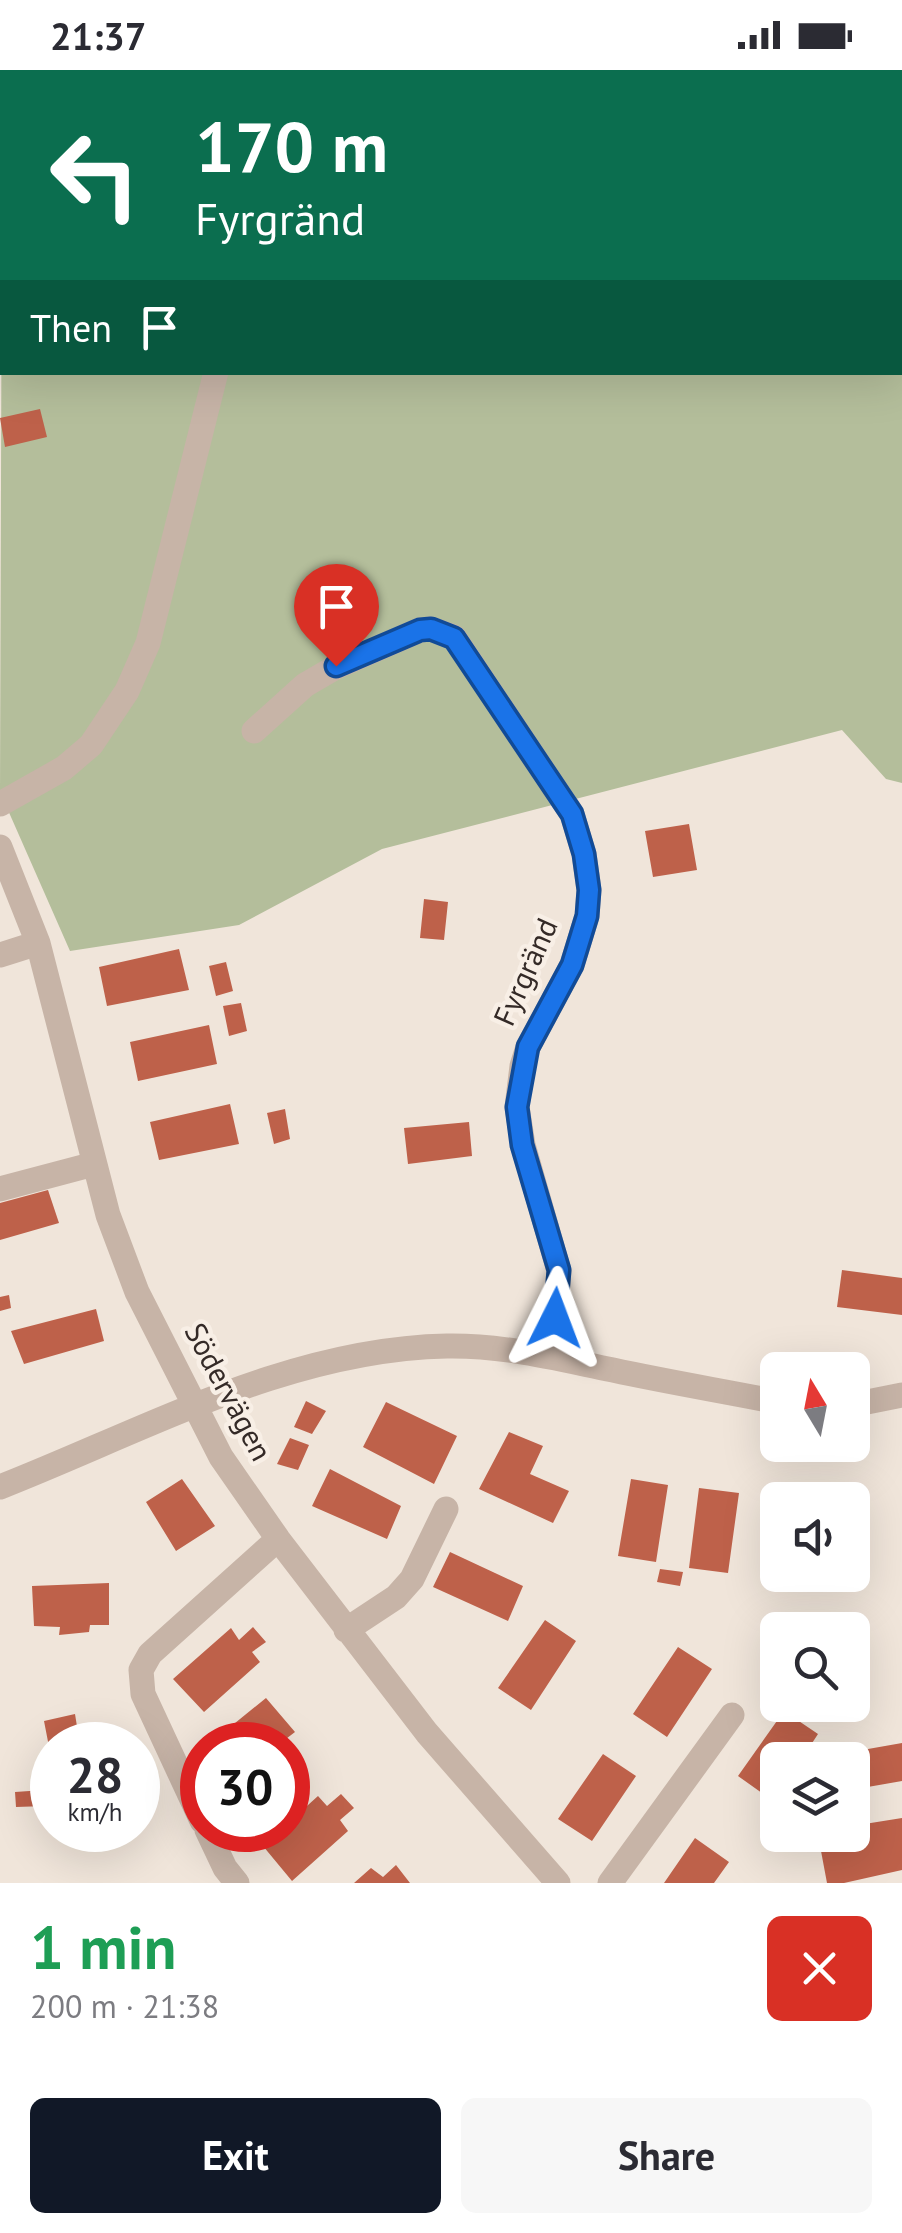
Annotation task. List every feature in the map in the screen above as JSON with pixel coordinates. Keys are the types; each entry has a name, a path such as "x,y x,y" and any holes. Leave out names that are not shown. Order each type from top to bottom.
{"street":[{"path":"0,804 64,768 91,744 127,691 148,643 215,375"},
{"name":"Fyrgränd","path":"254,731 304,685 420,630 431,629 454,638 572,814 584,854 589,890 587,916 572,965 528,1047 517,1107 522,1145 559,1270 550,1356"},
{"name":"Södervägen","path":"0,848 38,943 108,1216 137,1292 222,1457 278,1539 427,1734 558,1883"},
{"path":"0,955 38,943"},
{"path":"0,1190 94,1164"},
{"path":"0,1487 196,1406 309,1365 395,1348 451,1346 550,1356 760,1398"},
{"path":"870,1402 902,1395"},
{"path":"346,1630 396,1598 412,1580 446,1509"},
{"path":"180,1774 143,1694 141,1670 150,1654 278,1539"},
{"path":"610,1883 732,1716"},
{"path":"216,1852 237,1883"}],"green space":[{"path":"1,375 902,375 902,783 886,779 842,730 382,849 239,925 70,951 0,792"}],"building":[{"path":"40,409 47,437 5,447 0,418"},
{"path":"689,824 697,870 653,877 645,831"},
{"path":"424,899 448,902 444,940 420,938"},
{"path":"179,949 189,990 107,1006 99,967"},
{"path":"226,962 233,991 216,996 209,966"},
{"path":"241,1003 247,1031 229,1036 223,1006"},
{"path":"209,1025 217,1064 138,1081 130,1042"},
{"path":"230,1104 239,1144 159,1160 150,1122"},
{"path":"285,1109 290,1139 274,1144 267,1113"},
{"path":"469,1122 472,1156 408,1164 404,1128"},
{"path":"48,1190 59,1223 0,1240 0,1203"},
{"path":"842,1270 902,1278 902,1315 837,1307"},
{"path":"9,1295 11,1308 0,1311 0,1297"},
{"path":"96,1309 104,1341 24,1364 11,1331"},
{"path":"306,1401 326,1411 312,1434 294,1427"},
{"path":"386,1402 457,1436 434,1484 363,1447"},
{"path":"509,1432 543,1446 530,1474 569,1491 553,1523 479,1489"},
{"path":"290,1438 309,1445 298,1470 277,1464"},
{"path":"330,1469 401,1506 387,1539 312,1506"},
{"path":"182,1479 215,1526 176,1551 146,1502"},
{"path":"631,1479 668,1485 656,1562 618,1556"},
{"path":"699,1488 739,1493 728,1573 689,1568"},
{"path":"450,1552 523,1586 508,1621 433,1587"},
{"path":"660,1569 683,1572 680,1586 657,1582"},
{"path":"109,1583 109,1625 90,1625 89,1632 59,1635 60,1627 34,1626 32,1586"},
{"path":"545,1620 576,1641 531,1710 498,1688"},
{"path":"253,1627 266,1642 252,1652 260,1662 204,1712 173,1679 231,1628 239,1640"},
{"path":"678,1647 712,1669 667,1737 633,1714"},
{"path":"266,1698 286,1722 236,1722"},
{"path":"75,1714 76,1722 44,1722"},
{"path":"776,1722 800,1722 818,1734 813,1742 762,1742"},
{"path":"902,1743 902,1781 870,1787 870,1749"},
{"path":"760,1745 760,1792 738,1776"},
{"path":"603,1754 636,1776 592,1841 558,1819"},
{"path":"30,1791 30,1807 16,1807 15,1792"},
{"path":"341,1794 354,1808 340,1820 348,1831 292,1881 268,1852 310,1852 310,1803 318,1796 327,1806"},
{"path":"902,1818 902,1870 827,1883 821,1852 870,1852 870,1823"},
{"path":"695,1838 729,1862 714,1883 664,1883"},
{"path":"396,1865 410,1883 354,1883 371,1868 383,1877"}],"route":[{"path":"336,666 420,630 431,629 454,638 572,814 584,854 589,890 587,916 572,965 556,988 528,1047 517,1107 522,1145 559,1270 555,1318"}]}
